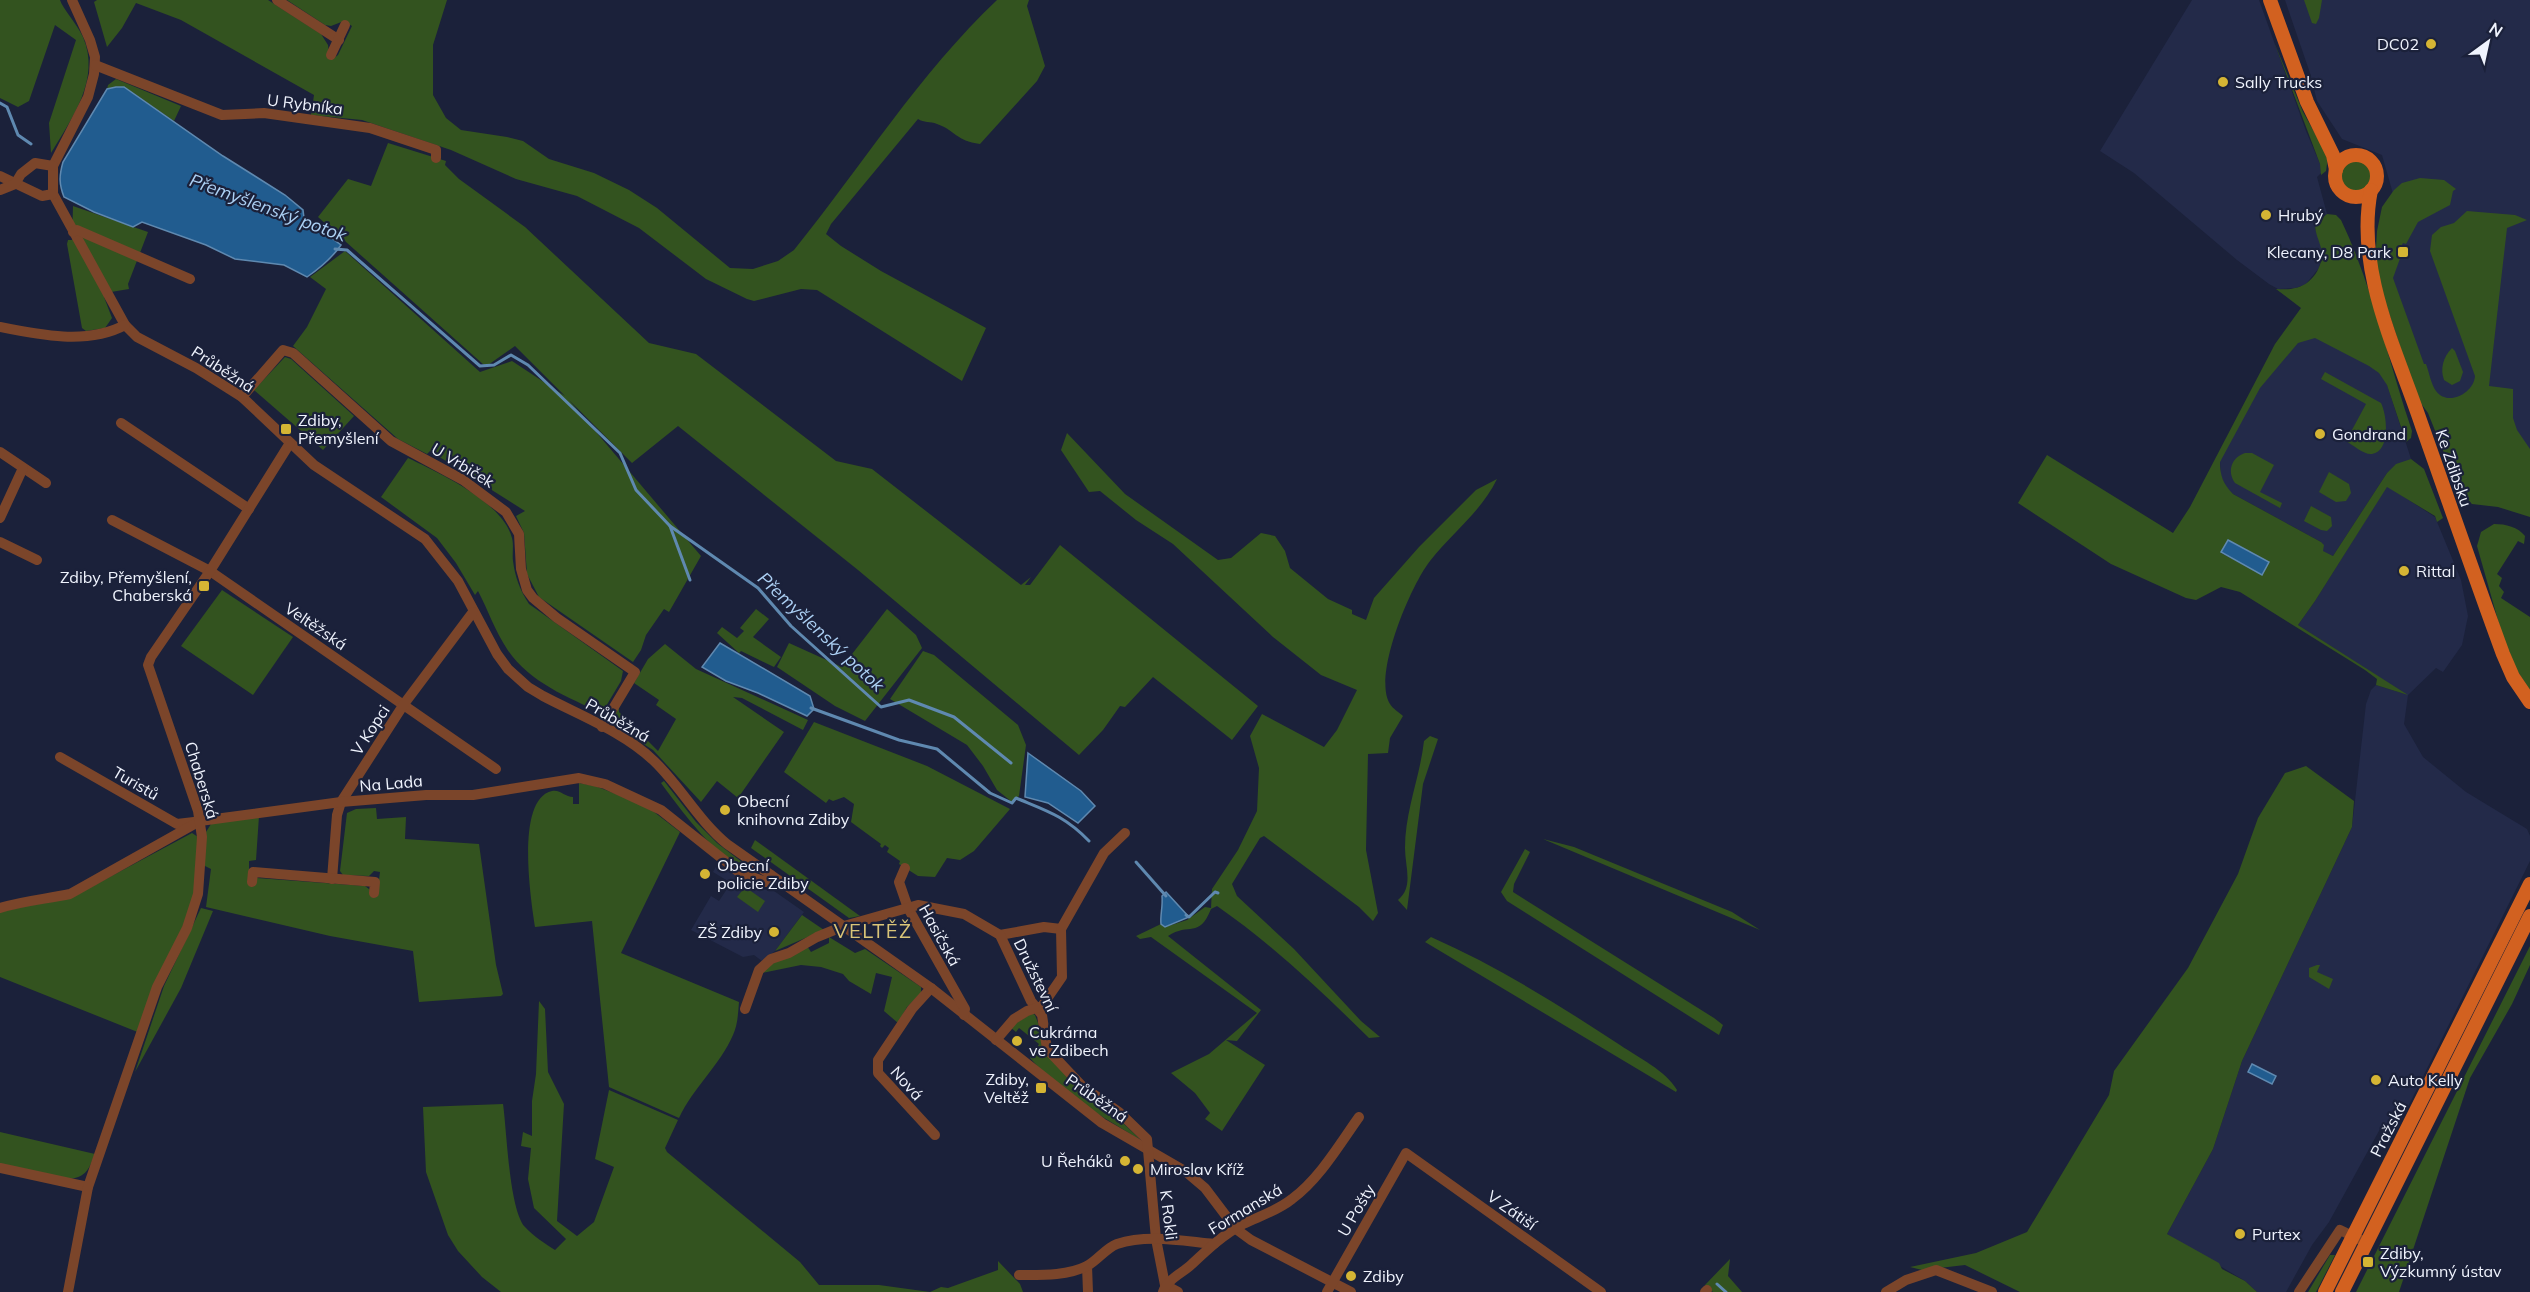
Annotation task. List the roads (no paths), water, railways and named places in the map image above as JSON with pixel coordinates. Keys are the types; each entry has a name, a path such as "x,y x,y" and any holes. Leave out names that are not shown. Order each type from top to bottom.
{"main road":[{"path":"2270,0 2318,125 2332,154 2337,183 2346,194 2359,196 2372,190 2376,181 2375,168 2367,158 2355,155 2339,146 2318,125"},
{"path":"2336,170 2343,160 2355,155"},
{"name":"Ke Zdibsku","path":"2372,190 2367,213 2371,270 2391,337 2503,654 2513,676 2530,702"},
{"name":"Ke Zdibsku","path":"2346,194 2358,211 2367,238"},
{"name":"Pražská","path":"2325,1292 2530,884"},
{"name":"Pražská","path":"2342,1292 2530,916"}],"street":[{"path":"0,327 43,336 71,336 116,330 125,325 53,195 53,166 88,97 95,65 90,40 72,0"},
{"path":"277,0 339,40"},
{"path":"331,55 345,25"},
{"name":"U Rybníka","path":"95,65 222,116 264,113 370,128 436,150 436,158"},
{"path":"0,190 15,184 21,174 35,163 53,166"},
{"path":"0,176 42,196 53,195"},
{"path":"73,232 77,230 190,279"},
{"name":"Průběžná","path":"125,325 137,338 196,368 242,397 314,465 425,538 448,566 472,612 508,669 528,687 602,727 652,759 704,823 727,844 931,988 1102,1123 1185,1171 1205,1188 1236,1229 1251,1240 1329,1287 1351,1292"},
{"name":"U Vrbiček","path":"242,397 283,350 293,353 391,441 463,480 506,512 519,534 521,568 527,590 533,598 557,618 635,672 602,727"},
{"path":"121,423 249,509"},
{"name":"Chaberská","path":"68,1292 88,1187 157,987 194,910 200,872 200,821 148,665 151,657 210,571 291,443"},
{"path":"0,452 46,483"},
{"path":"0,518 24,468"},
{"name":"Veltěžská","path":"112,520 210,571 496,769"},
{"path":"0,542 37,560"},
{"name":"V Kopci","path":"332,879 337,815 341,802 404,704 472,612"},
{"name":"Turistů","path":"60,757 177,824 200,821"},
{"name":"Na Lada","path":"0,908 25,901 70,894 200,821 341,802 426,795 473,795 573,779 605,784 661,810 739,872 766,882 771,875"},
{"path":"996,1040 1014,1019 1042,1006 1049,998 1062,977 1061,929 1104,854 1125,832"},
{"name":"Hasičská","path":"905,867 899,882 908,908 965,1009 964,1015"},
{"path":"252,882 253,872 375,883"},
{"name":"Družstevní","path":"745,1009 756,974 771,960 844,926 918,905 964,914 1000,935 1036,1008 1042,1015 1047,1049 1082,1086 1119,1113 1147,1138 1149,1149"},
{"path":"1000,935 1044,927 1061,929"},
{"name":"Nová","path":"931,988 912,1009 878,1060 878,1073 935,1135"},
{"name":"Formanská","path":"1164,1288 1214,1244 1236,1229 1293,1199 1322,1170 1359,1117"},
{"name":"K Rokli","path":"1149,1149 1148,1167 1164,1288"},
{"name":"U Pošty","path":"1329,1287 1406,1153"},
{"name":"V Zátiší","path":"1406,1153 1601,1292"},
{"path":"0,1168 88,1187"},
{"path":"2299,1292 2340,1230 2367,1243"},
{"path":"1019,1275 1053,1275 1087,1266 1115,1245 1156,1239 1214,1244"},
{"path":"1087,1266 1088,1292"},
{"path":"1886,1292 1906,1280 1936,1270 1992,1292"},
{"path":"1164,1288 1178,1292"}],"water":[{"path":"124,87 223,156 285,195 303,210 304,218 341,245 326,263 307,277 284,265 235,259 206,245 142,222 133,227 64,197 60,180 63,162 107,89"},
{"path":"2228,540 2269,562 2262,575 2221,552"},
{"path":"720,643 810,696 814,709 807,716 726,681 702,667"},
{"path":"1028,753 1081,791 1095,806 1078,823 1048,803 1025,797"},
{"path":"1166,892 1189,917 1165,927 1161,924 1161,917 1162,896"},
{"path":"2252,1064 2276,1076 2272,1084 2248,1072"}],"waterway":[{"name":"Přemyšlenský potok","path":"0,103 7,107 18,135 31,144"},
{"name":"Přemyšlenský potok","path":"335,249 347,250 480,366 494,365 511,355 528,365 620,453 636,490 670,526 758,588 791,626 881,707 909,700 954,717 1011,763"},
{"path":"670,526 690,580"},
{"name":"Přemyšlenský potok","path":"811,708 899,740 937,749 990,793 1012,803 1016,798 1046,811 1064,820 1089,841"},
{"name":"Přemyšlenský potok","path":"1136,862 1166,896"},
{"name":"Přemyšlenský potok","path":"1186,915 1189,917 1215,892 1218,893"},
{"name":"Přemyšlenský potok","path":"1717,1284 1726,1292"}],"place":[{"name":"DC02","path":"2431,44"},
{"name":"Sally Trucks","path":"2223,82"},
{"name":"Hrubý","path":"2266,215"},
{"name":"Klecany, D8 Park","path":"2403,252"},
{"name":"Zdiby, Přemyšlení","path":"286,429"},
{"name":"Gondrand","path":"2320,434"},
{"name":"Rittal","path":"2404,571"},
{"name":"Zdiby, Přemyšlení, Chaberská","path":"204,586"},
{"name":"Obecní knihovna Zdiby","path":"725,810"},
{"name":"Obecní policie Zdiby","path":"705,874"},
{"name":"ZŠ Zdiby","path":"774,932"},
{"name":"Cukrárna ve Zdibech","path":"1017,1041"},
{"name":"Auto Kelly","path":"2376,1080"},
{"name":"Zdiby, Veltěž","path":"1041,1088"},
{"name":"U Řeháků","path":"1125,1161"},
{"name":"Miroslav Kříž","path":"1138,1169"},
{"name":"Purtex","path":"2240,1234"},
{"name":"Zdiby, Výzkumný ústav","path":"2368,1262"},
{"name":"Zdiby","path":"1351,1276"}],"district":[{"name":"VELTĚŽ","path":"873,931"}]}
